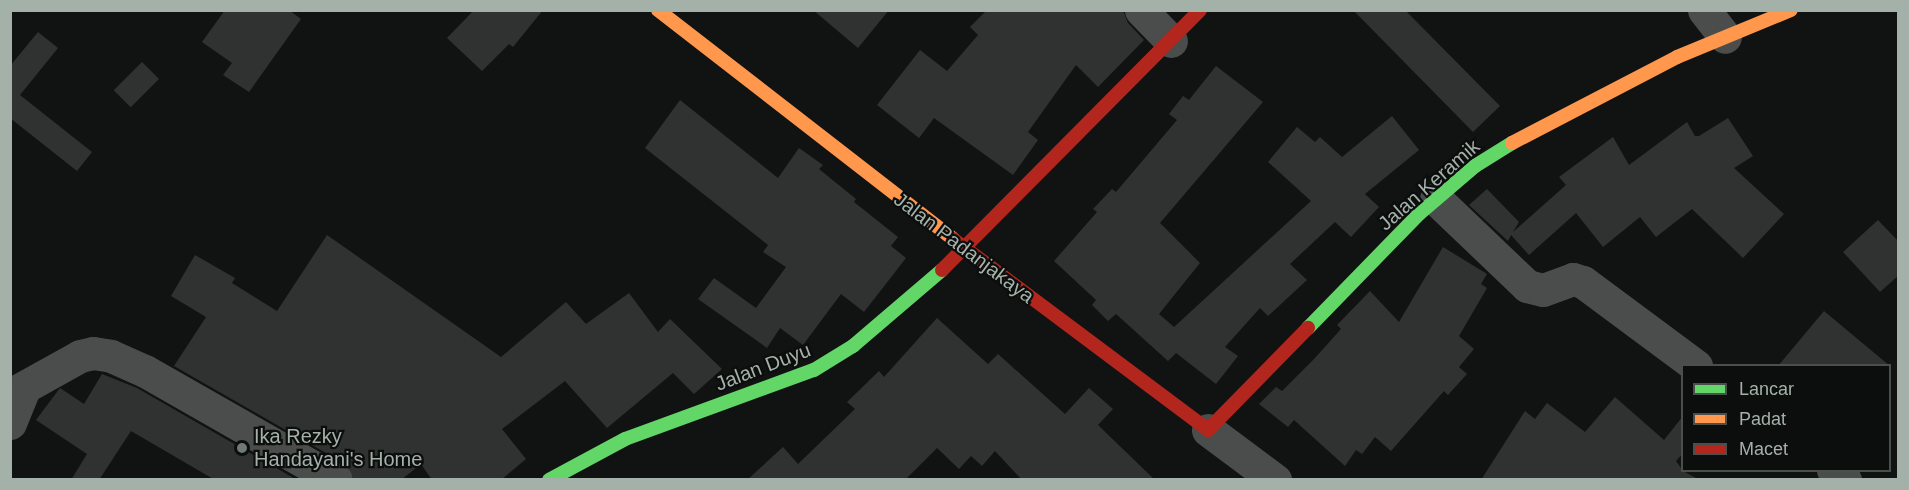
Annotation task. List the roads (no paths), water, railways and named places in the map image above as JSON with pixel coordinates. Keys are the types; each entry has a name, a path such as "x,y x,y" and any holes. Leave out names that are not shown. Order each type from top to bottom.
{"street":[{"name":"Jalan Padanjakaya","path":"657,10 966,249 1275,480"},
{"path":"1141,10 1170,41"},
{"name":"Jalan Duyu","path":"549,480 626,439 830,362 966,249 1200,10"},
{"path":"1704,10 1725,37"},
{"name":"Jalan Keramik","path":"1208,430 1436,199 1475,166 1530,132 1677,57 1791,10"},
{"path":"1436,199 1527,286 1543,290 1573,279 1583,282 1693,364"},
{"path":"10,423 17,392 80,356 93,353 111,356 145,371 336,480"}],"place":[{"name":"Ika Rezky Handayani's Home","path":"242,448"}]}
